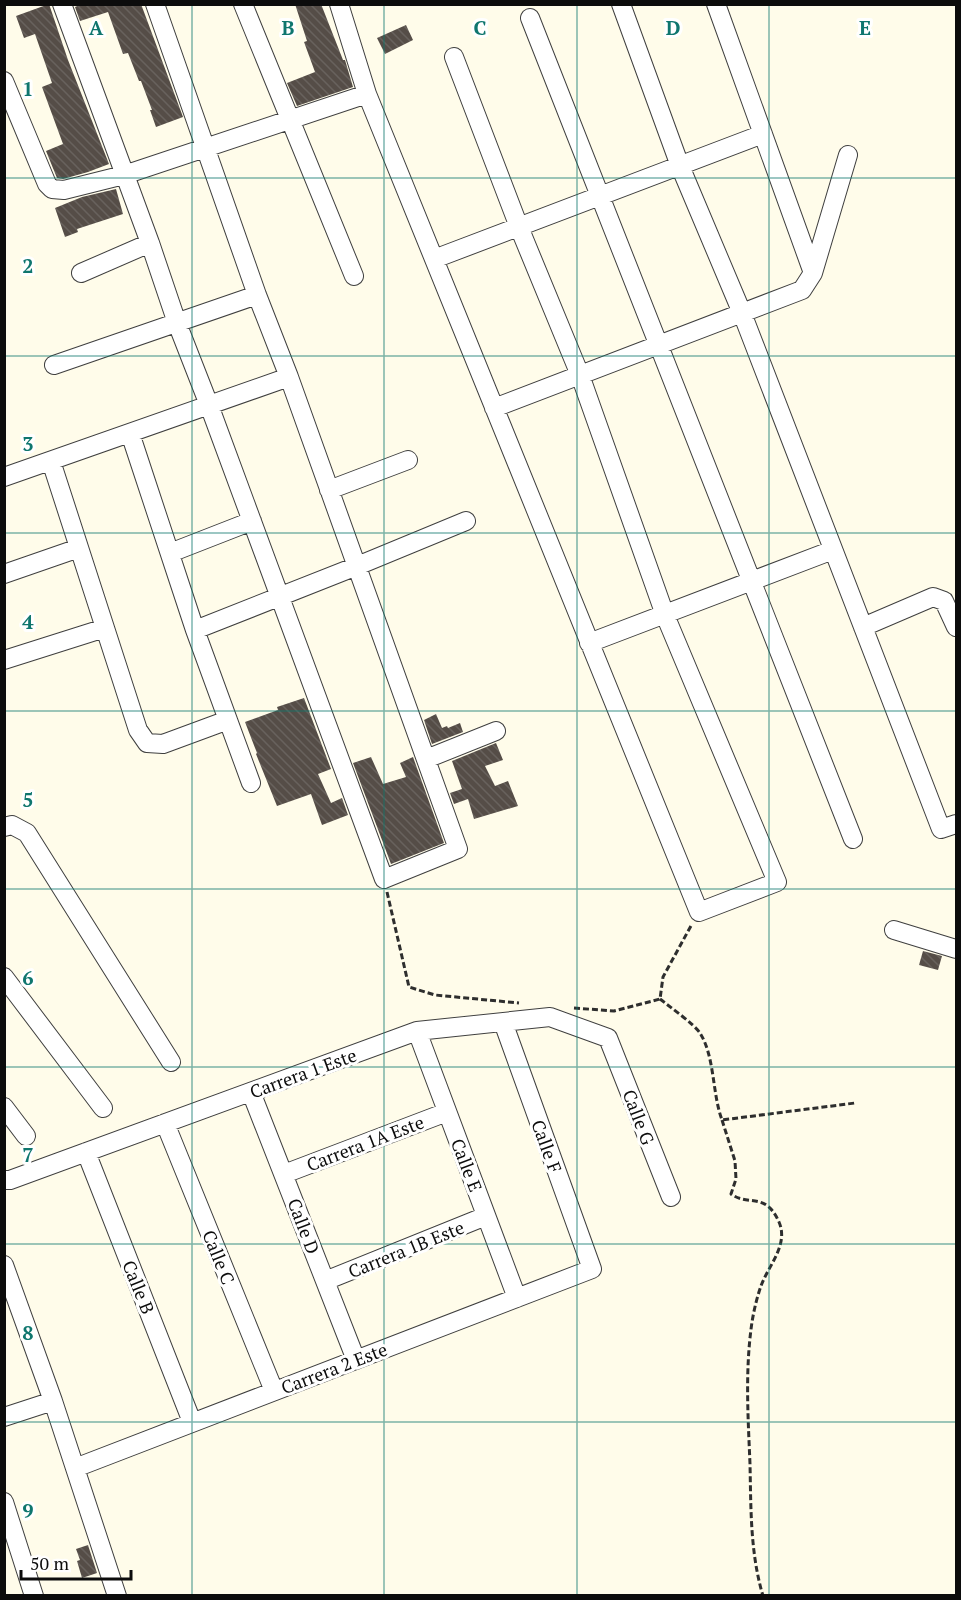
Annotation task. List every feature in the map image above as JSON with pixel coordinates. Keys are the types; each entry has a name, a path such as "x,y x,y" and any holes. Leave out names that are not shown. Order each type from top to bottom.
{"street":[{"path":"62,4 177,323 384,879 458,849 257,295 155,4"},
{"path":"243,4 354,276"},
{"path":"339,4 367,94 699,912 777,882 664,615 580,375 519,227 454,57"},
{"path":"621,4 680,166 742,313 941,829 957,824"},
{"path":"716,4 813,273"},
{"path":"530,18 854,839"},
{"path":"4,81 46,184 52,189 64,190 124,175 367,94"},
{"path":"434,259 763,134"},
{"path":"494,408 802,290 813,273 848,155"},
{"path":"81,273 150,243"},
{"path":"54,365 257,295"},
{"path":"4,477 288,377"},
{"path":"130,433 195,630 251,783"},
{"path":"329,490 408,460"},
{"path":"51,461 138,730 147,743 163,744 228,720"},
{"path":"170,553 252,521"},
{"path":"195,630 466,521"},
{"path":"4,574 79,548"},
{"path":"589,643 833,550"},
{"path":"863,627 933,597 944,602 957,627"},
{"path":"4,660 105,628"},
{"path":"426,759 496,731"},
{"path":"4,827 12,825 27,833 171,1062"},
{"path":"894,930 957,949"},
{"path":"4,977 103,1108"},
{"name":"Carrera 1 Este","path":"4,1180 10,1180 417,1031 550,1017 608,1038"},
{"name":"Calle F","path":"503,1022 592,1269"},
{"name":"Calle E","path":"417,1031 517,1298"},
{"name":"Calle G","path":"608,1038 670,1197"},
{"name":"Calle D","path":"251,1092 356,1360"},
{"path":"4,1107 26,1136"},
{"name":"Carrera 1A Este","path":"284,1174 447,1112"},
{"name":"Calle C","path":"165,1123 274,1391"},
{"name":"Calle B","path":"86,1152 192,1422"},
{"name":"Carrera 1B Este","path":"326,1281 486,1216"},
{"path":"4,1265 11,1301 53,1401 117,1596"},
{"name":"Carrera 2 Este","path":"75,1468 592,1269"},
{"path":"4,1416 53,1401"},
{"path":"4,1502 34,1596"}],"path":[{"path":"384,879 409,987 435,995 519,1002"},
{"path":"660,999 663,977 699,912"},
{"path":"566,1007 614,1011 660,999"},
{"path":"660,999 699,1032 710,1062 717,1105 735,1161 736,1179 731,1194 737,1198 756,1200 767,1205 779,1222 782,1233 782,1242 761,1286 748,1355 752,1541 763,1596"},
{"path":"722,1120 855,1103"}],"building":[{"path":"49,4 68,60 109,164 63,179 57,178 46,151 63,144 42,87 52,83 35,34 24,38 16,16"},
{"path":"82,4 141,4 183,117 156,127 141,81 139,81 128,53 123,54 108,12 80,21 75,7"},
{"path":"295,4 321,4 343,60 345,60 353,87 297,106 287,83 315,72 304,42 307,41"},
{"path":"406,25 413,40 385,54 377,38"},
{"path":"116,189 123,214 77,229 78,232 65,237 55,208 82,197"},
{"path":"304,698 331,769 318,774 331,803 342,798 348,815 322,825 311,794 277,806 245,722 278,710 277,707"},
{"path":"436,714 442,728 460,723 463,732 432,744 424,720"},
{"path":"496,743 503,760 485,766 495,786 508,781 518,806 474,819 468,799 454,804 450,793 462,789 452,761"},
{"path":"371,757 383,784 406,777 400,763 413,757 444,843 391,864 353,763"},
{"path":"923,951 942,956 938,970 919,965"},
{"path":"88,1545 97,1573 82,1578 76,1549"}]}
